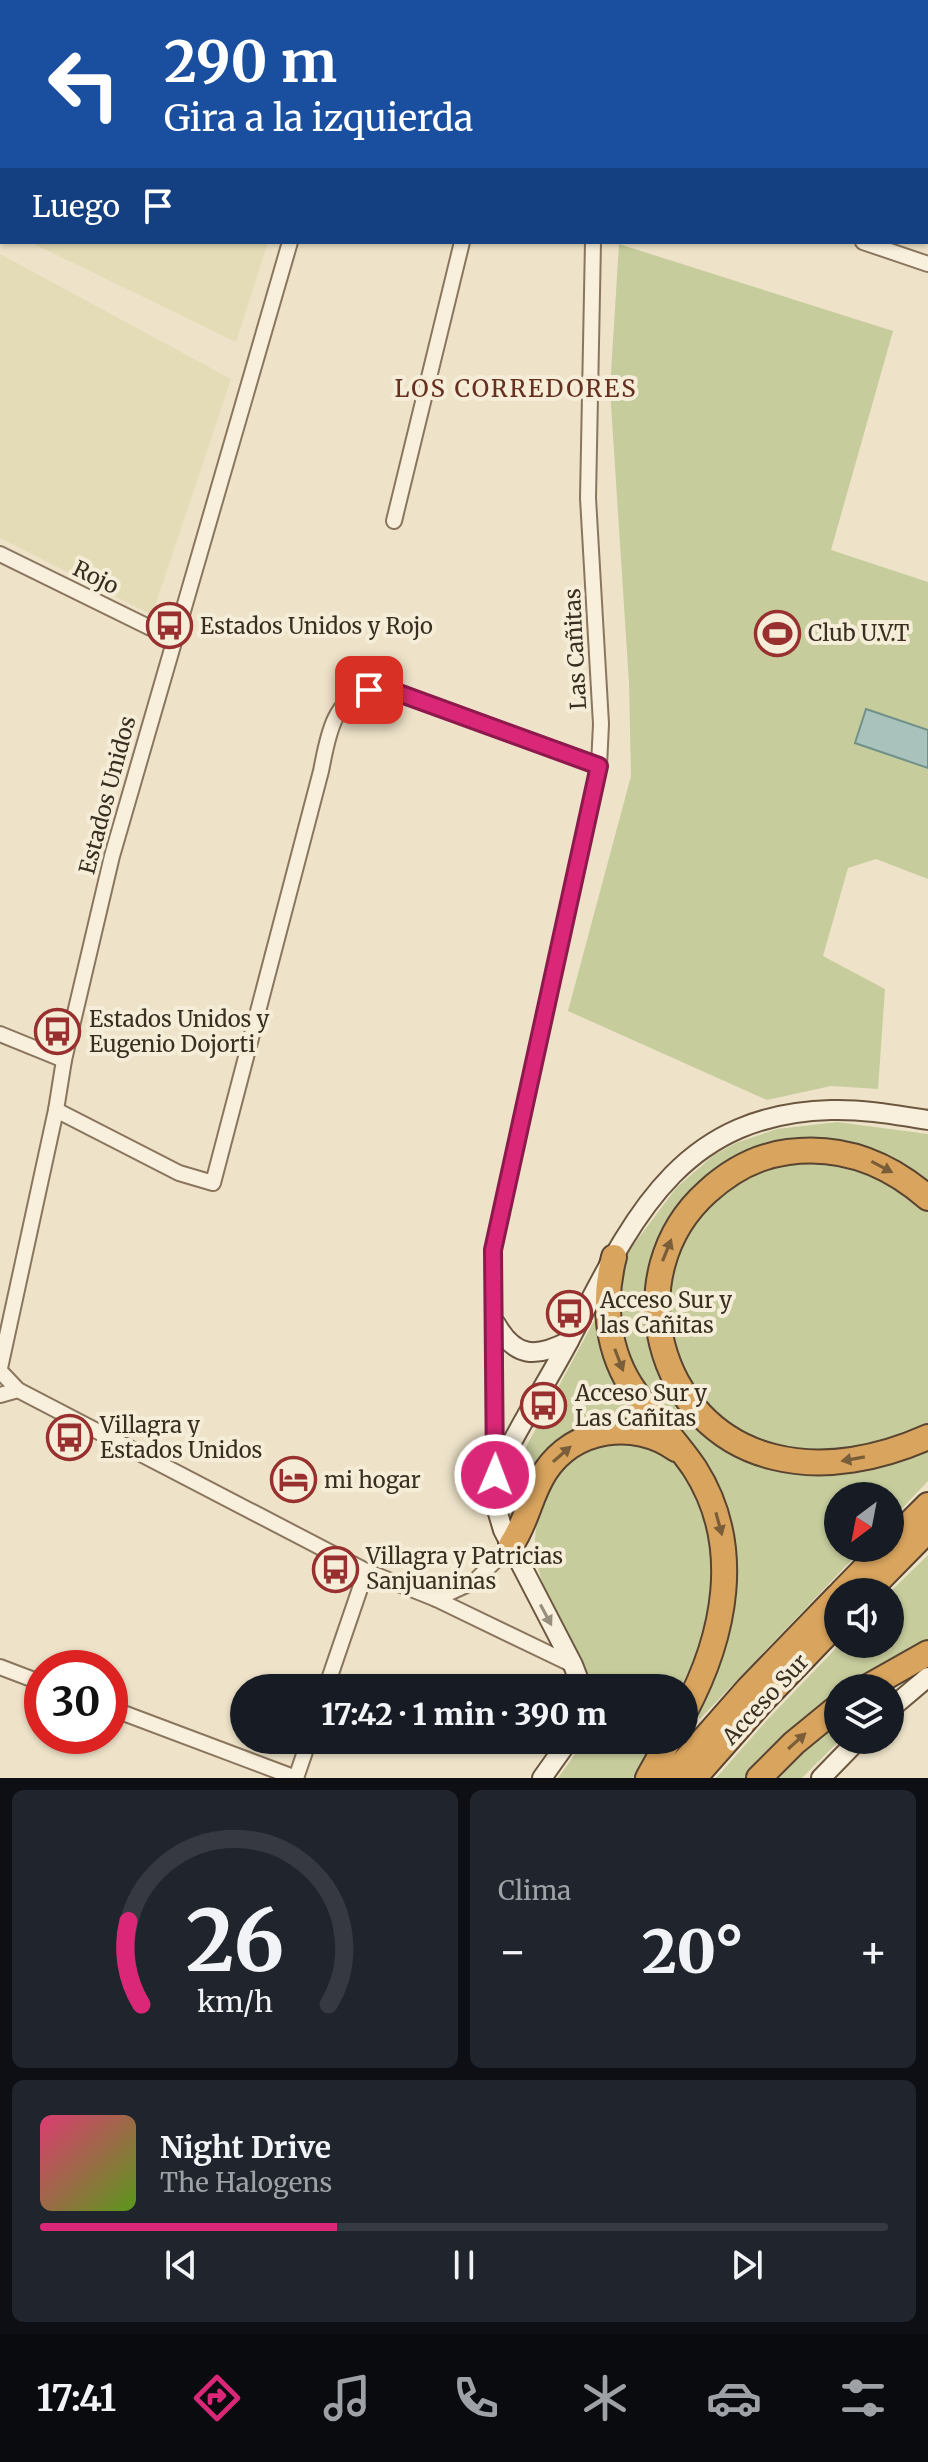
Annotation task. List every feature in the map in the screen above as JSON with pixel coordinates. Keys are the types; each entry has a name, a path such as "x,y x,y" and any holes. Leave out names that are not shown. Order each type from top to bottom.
{"highway":[{"path":"928,1198 890,1171 851,1154 815,1150 780,1153 747,1164 717,1183 683,1219 667,1248 656,1299 659,1336 677,1382 697,1410 738,1443 773,1457 831,1462 883,1453 928,1437"},
{"path":"614,1257 607,1281 607,1295 609,1328 618,1361 634,1391 685,1455 703,1483 718,1519 725,1560 725,1583 712,1653 698,1683"},
{"path":"511,1545 523,1525 544,1473 554,1460 581,1440 614,1431 631,1431 652,1436 685,1455"},
{"path":"904,1529 928,1505"},
{"path":"881,1578 928,1530"},
{"name":"Acceso Sur","path":"856,1578 871,1562"},
{"name":"Acceso Sur","path":"670,1778 749,1688 824,1611"},
{"name":"Acceso Sur","path":"694,1778 824,1637"},
{"path":"891,1674 928,1653"},
{"path":"759,1778 824,1718"},
{"path":"648,1778 661,1754"}],"street":[{"name":"Estados Unidos","path":"0,1370 64,1060 112,856 289,244"},
{"path":"394,521 462,244"},
{"name":"Las Cañitas","path":"495,1475 493,1250 599,766 601,724 588,498 591,244"},
{"path":"869,244 928,264"},
{"name":"Rojo","path":"0,554 173,639"},
{"path":"56,1110 179,1173 213,1183 330,730 338,712 352,697 369,690 393,691 599,766"},
{"path":"0,1034 64,1060"},
{"path":"577,1674 498,1516 495,1475 614,1257 643,1210 690,1156 729,1133 782,1115 810,1111 864,1111 928,1120"},
{"path":"496,1324 508,1342 523,1351 543,1352 569,1341"},
{"path":"0,1370 18,1390 366,1571 436,1599 573,1665"},
{"path":"0,1395 18,1390"},
{"path":"436,1599 475,1581 511,1545"},
{"path":"331,1674 366,1571"},
{"path":"0,1667 24,1676"},
{"path":"904,1697 928,1677"},
{"path":"128,1715 296,1778 304,1754"},
{"path":"542,1778 559,1754"},
{"path":"821,1778 844,1754"}],"shaded area":[{"path":"34,244 267,244 236,342"},
{"path":"0,254 231,379 152,615 0,538"}],"green space":[{"name":"Club U.V.T","path":"619,244 893,331 831,550 928,582 928,879 876,859 848,868 823,956 885,989 878,1089 831,1086 767,1100 568,1011 631,776 629,683 610,389"},
{"path":"837,1122 928,1134 928,1189 811,1144 683,1208 658,1355 761,1460 928,1444 928,1481 904,1506 904,1482 824,1482 824,1562 850,1562 834,1578 824,1578 824,1589 700,1719 698,1695 733,1560 648,1399 616,1331 623,1259 676,1188 714,1155 736,1143 777,1129"},
{"path":"798,1159 859,1164 928,1206 928,1424 886,1441 818,1451 781,1448 750,1437 718,1416 693,1391 674,1353 666,1288 690,1225 739,1178"},
{"path":"594,1321 599,1322 654,1425 592,1427 516,1523 509,1523 507,1497 513,1471"},
{"path":"629,1441 676,1458 712,1526 712,1615 689,1674 588,1674 539,1572 535,1548 537,1522 547,1493 558,1474 575,1455 587,1447"},
{"path":"928,1555 928,1646 904,1658 904,1578"},
{"path":"827,1658 903,1658 871,1674 824,1674 824,1709 748,1778 716,1778"},
{"path":"824,1730 826,1754 802,1778 771,1778"},
{"path":"575,1754 650,1754 635,1778 558,1778"}],"water":[{"path":"866,709 928,730 928,768 855,743"}],"place":[{"name":"Estados Unidos y Rojo","path":"169,626"},
{"name":"Club U.V.T","path":"777,633"},
{"name":"Estados Unidos y Eugenio Dojorti","path":"58,1032"},
{"name":"Acceso Sur y las Cañitas","path":"569,1313"},
{"name":"Acceso Sur y Las Cañitas","path":"544,1406"},
{"name":"Villagra y Estados Unidos","path":"69,1438"},
{"name":"mi hogar","path":"293,1480"},
{"name":"Villagra y Patricias Sanjuaninas","path":"335,1569"}],"district":[{"name":"LOS CORREDORES","path":"516,388"}],"route":[{"path":"369,690 393,691 599,766 493,1250 495,1475"}]}
